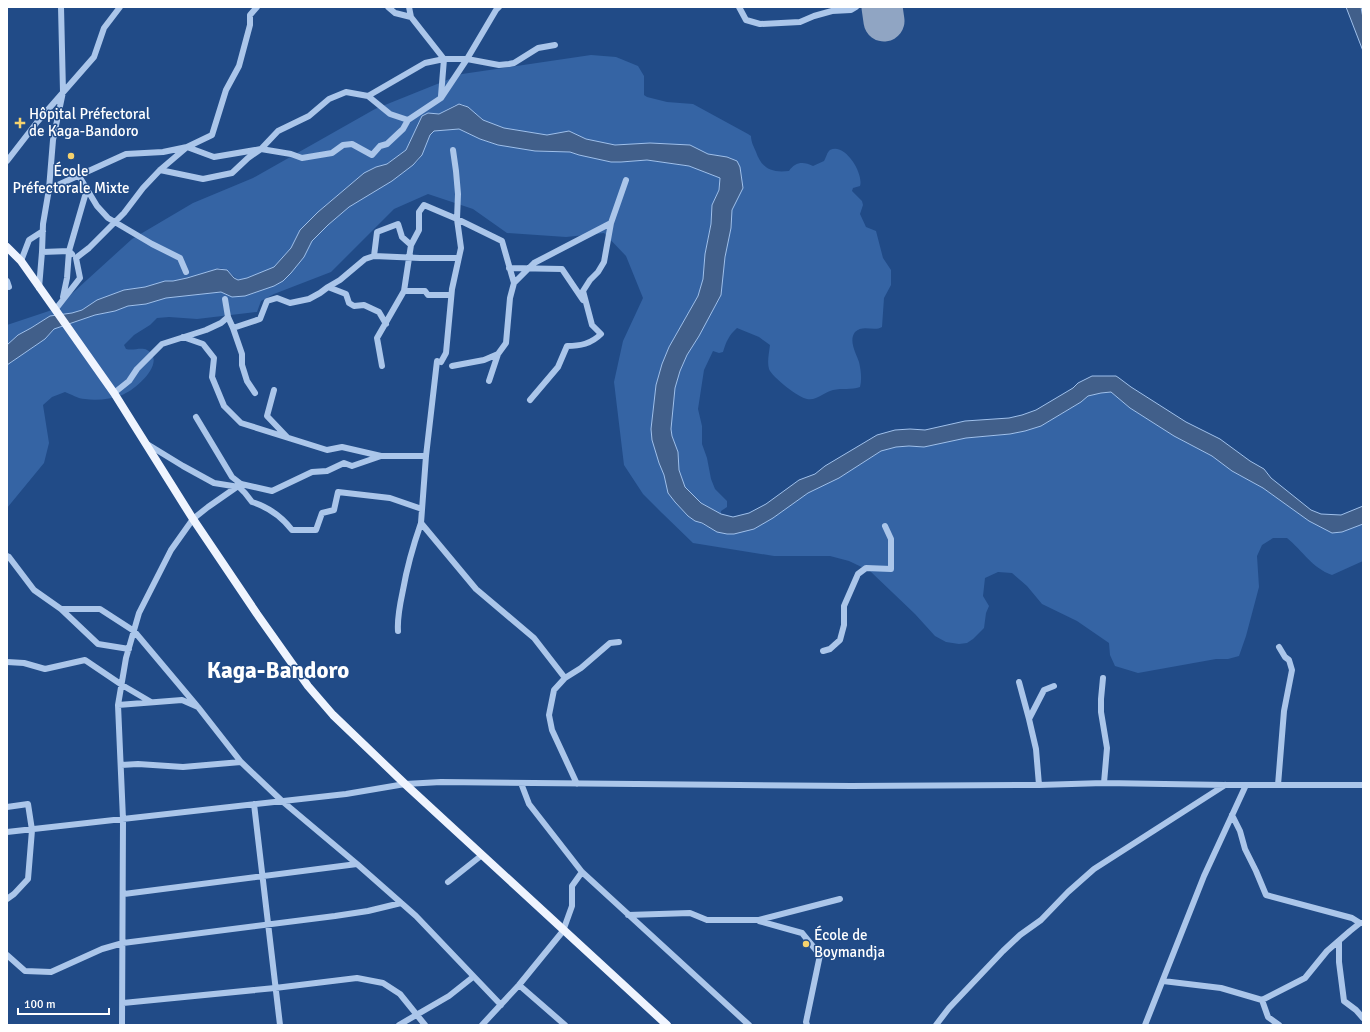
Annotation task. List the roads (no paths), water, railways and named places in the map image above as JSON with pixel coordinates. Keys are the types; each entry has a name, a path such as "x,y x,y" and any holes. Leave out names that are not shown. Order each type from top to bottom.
{"main road":[{"path":"7,248 21,261 114,393 193,519 308,686 333,715 405,784 563,931 667,1025"}],"street":[{"path":"39,288 43,231 49,189 53,140 63,92 62,7"},
{"path":"7,161 38,120 94,57 104,28 120,7"},
{"path":"49,189 126,154 163,152 187,147 212,135 226,90 239,66 250,25 250,15 257,7"},
{"path":"388,7 395,13 411,17"},
{"path":"409,7 411,17 444,59 441,98"},
{"path":"187,147 214,157 261,149 291,154 302,158 332,153 343,145 352,144 372,155 380,146 387,144 403,129 408,120 441,98 499,7"},
{"path":"739,7 746,20 760,24 776,24 800,22 832,11 851,10 856,7"},
{"path":"368,96 424,63 444,59 467,59 499,66 514,63 538,48 555,45"},
{"path":"160,170 203,179 225,175 238,168 248,158 261,149 278,131 309,116 329,99 346,92 368,96 390,114 408,120"},
{"path":"76,258 124,213 143,188 160,170 187,147"},
{"path":"398,631 397,619 412,547 421,523 426,456 439,362 446,353 451,295 457,258 461,248 457,219 458,194 453,150"},
{"path":"79,176 97,206 108,218 152,244 180,258 186,272"},
{"path":"530,400 558,367 567,346 577,346 588,343 600,334 592,325 583,291 604,262 611,223 626,180"},
{"path":"63,299 67,278 69,251 87,189"},
{"path":"382,366 377,338 404,291 411,245 419,230 419,212 424,205 502,241 514,283"},
{"path":"489,381 498,354 506,343 510,298 514,283 534,263 611,223"},
{"path":"374,256 377,232 398,224 402,237 411,245"},
{"path":"21,261 29,240 43,231"},
{"path":"42,252 69,251 76,258 80,278 55,310"},
{"path":"233,328 260,319 267,301 277,298 290,303 309,298 340,280 365,259 374,256 457,258"},
{"path":"509,268 562,268 586,305"},
{"path":"328,287 346,294 349,303 354,306 364,306 379,312 386,324"},
{"path":"404,291 425,291 428,295 451,295"},
{"path":"225,299 228,317 242,354 242,365 247,381 255,393"},
{"path":"114,393 129,380 137,369 162,344 206,330 221,323 228,317"},
{"path":"183,337 203,344 214,358 212,377 224,406 240,423 327,450 342,448 381,456 426,456"},
{"path":"452,366 484,360 498,354"},
{"path":"274,390 267,416 288,437"},
{"path":"196,417 232,477 240,485 252,502 262,505 274,513 285,521 292,530 316,530 322,513 334,510 338,492 390,498 422,509"},
{"path":"147,444 214,483 240,485 272,491 312,472 327,471 344,464 352,466 381,456"},
{"path":"122,1025 124,894 123,819 118,705 129,649 138,612 168,557 193,519 240,485"},
{"path":"421,523 476,589 534,638 565,678"},
{"path":"823,651 830,649 840,640 844,625 844,606 858,574 866,568 891,569 891,538 884,526"},
{"path":"7,556 10,557 34,590 61,609 98,644 129,649"},
{"path":"61,609 100,609 134,631 242,762 282,801 416,916 501,1005"},
{"path":"577,784 552,730 549,714 554,690 565,678 581,668 610,643 619,642"},
{"path":"1278,785 1284,711 1292,670 1289,660 1285,657 1279,647"},
{"path":"7,662 24,663 45,669 86,660 122,685 152,703"},
{"path":"1103,678 1101,712 1107,748 1104,782"},
{"path":"1019,682 1036,748 1039,785"},
{"path":"1029,719 1044,690 1054,686"},
{"path":"118,705 182,700 198,707"},
{"path":"121,765 138,764 183,767 242,762"},
{"path":"7,832 346,794 405,784 441,782 843,786 1039,785 1104,782 1225,785 1363,785"},
{"path":"521,783 529,804 582,872 750,1025"},
{"path":"936,1025 949,1008 1003,951 1020,935 1041,920 1068,892 1089,874 1225,785"},
{"path":"1145,1025 1204,876 1246,785"},
{"path":"7,807 28,804 32,830 28,879 7,900"},
{"path":"254,804 280,1025"},
{"path":"1163,981 1221,988 1262,1000 1306,978 1327,951 1350,931 1362,923 1352,918 1266,895 1245,849 1240,831 1232,816"},
{"path":"448,882 482,855"},
{"path":"124,894 357,864"},
{"path":"482,1025 520,985 563,931 572,906 572,886 582,872"},
{"path":"628,915 690,913 707,920 759,920 840,899"},
{"path":"7,955 24,971 51,972 102,949 123,943 202,932 268,926 368,911 401,903"},
{"path":"759,920 802,933 820,955 806,1022 807,1025"},
{"path":"1339,941 1339,962 1344,1001 1356,1010 1363,1018"},
{"path":"400,1025 449,996 474,977"},
{"path":"123,1003 275,988 357,978 383,983 400,994 425,1025"},
{"path":"520,985 565,1025"},
{"path":"1262,1000 1268,1017 1279,1025"}],"place":[{"name":"Hôpital Préfectoral de Kaga-Bandoro","path":"20,123"},
{"name":"École Préfectorale Mixte","path":"71,156"},
{"name":"École de Boymandja","path":"806,944"}],"district":[{"name":"Kaga-Bandoro","path":"278,670"}]}
